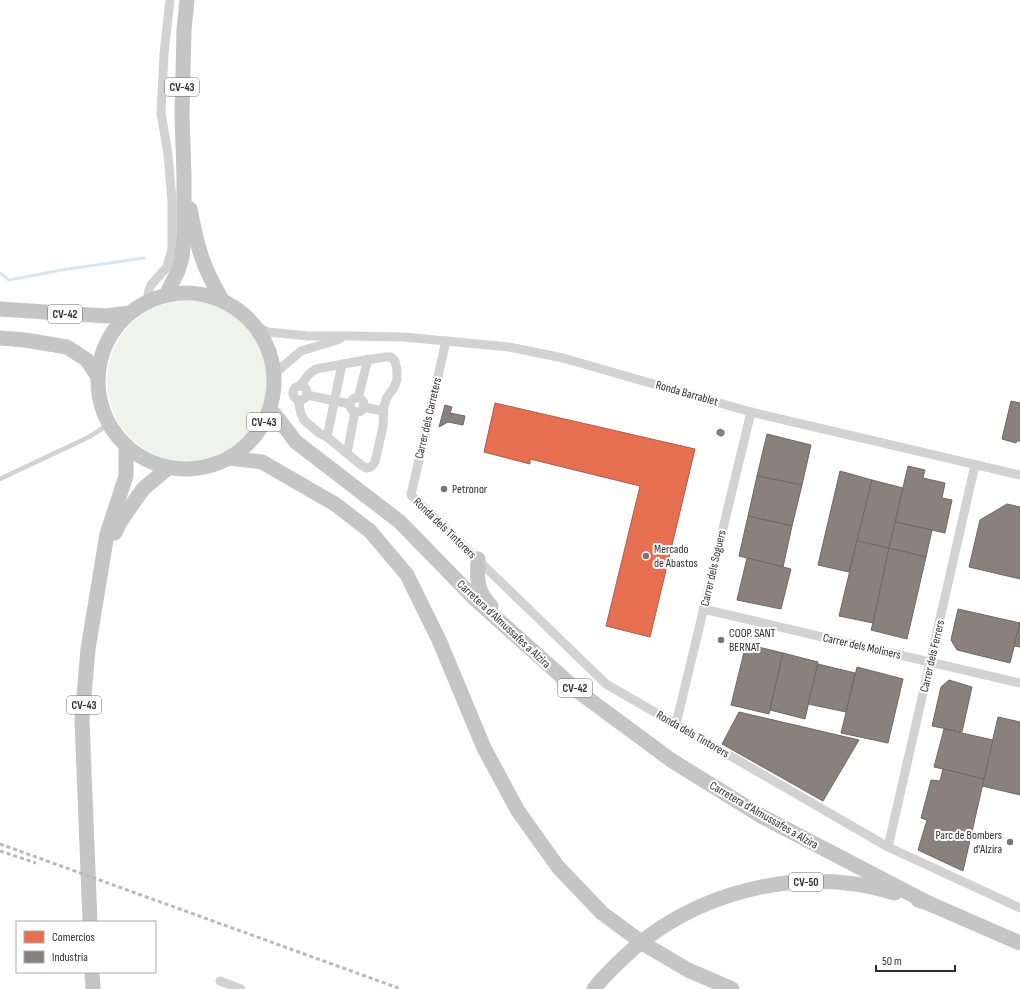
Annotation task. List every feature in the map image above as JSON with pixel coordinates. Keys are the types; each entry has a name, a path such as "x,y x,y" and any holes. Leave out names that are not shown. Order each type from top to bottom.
{"main road":[{"name":"CV-43","path":"166,294 178,271 182,257 184,236 182,116 184,30 188,0"},
{"name":"CV-43","path":"184,175 201,256 222,300"},
{"name":"CV-43","path":"181,292 209,295 235,307 256,326 272,357 274,392 270,410 261,429 247,445 230,458 211,466 190,470 168,468 139,456 126,446 117,436 103,410 99,393 98,377 101,359 107,342 117,326 130,313 147,302 166,294 181,292"},
{"name":"CV-42","path":"0,309 106,316 130,313"},
{"path":"0,338 25,340 67,347 86,360 98,377"},
{"name":"Carretera d'Almussafes a Alzira","path":"270,410 296,442 400,522 476,600 579,692 671,760 763,817 928,903"},
{"name":"CV-43","path":"90,921 82,720 88,649 99,579 107,534 126,476 126,446"},
{"path":"230,458 262,462 335,504 370,531 407,575 439,640 484,748 518,811 558,867 602,913 644,944 688,970 732,989"},
{"name":"CV-43","path":"99,579 120,522 142,489 168,468"},
{"path":"478,559 477,580 483,598 579,692"},
{"name":"CV-50","path":"594,989 612,968 644,940 686,913 736,893 798,882 830,882 879,888 928,903 1020,943"},
{"path":"92,973 92,989"}],"street":[{"path":"147,302 151,285 167,267 172,249 172,201 168,154 161,113 164,54 170,0"},
{"name":"Ronda Barrablet","path":"256,326 268,332 308,336 404,336 508,347 563,358 751,412 1020,475"},
{"path":"274,374 301,351 350,336"},
{"name":"Carrer dels Carreters","path":"411,495 446,341"},
{"path":"390,357 395,361 397,370 394,388 387,397 384,406 383,426 375,462 371,467 366,468 304,420 298,400 294,397 293,392 296,387 300,386 309,374 316,369 368,359 390,357"},
{"path":"358,398 368,359"},
{"path":"327,437 342,364"},
{"path":"300,386 304,387 307,395"},
{"path":"307,395 350,404"},
{"path":"298,400 303,399 307,395"},
{"path":"350,404 352,400 358,398"},
{"path":"347,453 359,410 364,403 358,398"},
{"path":"350,404 351,409 383,411"},
{"name":"Carrer dels Soguers","path":"676,724 751,412"},
{"name":"Carrer dels Ferrers","path":"888,847 975,464"},
{"name":"Ronda dels Tintorers","path":"411,495 606,684 888,847 1020,908"},
{"name":"Carrer dels Moliners","path":"703,609 1020,683"},
{"path":"220,980 241,989"}],"lane":[{"path":"0,479 89,437 110,425"}],"shaded area":[{"path":"195,301 210,304 225,310 244,324 254,336 261,350 266,365 266,397 261,412 254,426 244,438 232,448 210,458 195,461 179,461 164,458 142,448 130,438 120,426 108,397 107,373 110,358 120,336 130,324 142,314 171,302"}],"building: Comercios":[{"name":"Mercado de Abastos","path":"495,403 695,449 650,637 606,626 640,486 530,459 530,464 484,452"}],"building: Industria":[{"path":"1011,401 1020,403 1020,441 1017,441 1016,443 1002,439"},
{"path":"445,405 452,407 450,413 465,416 463,425 448,422 439,427"},
{"path":"720,429 724,431 722,436 717,434 717,431"},
{"path":"767,434 811,445 802,485 757,476"},
{"path":"908,466 925,470 923,478 945,483 942,498 952,500 945,533 895,522"},
{"path":"840,471 872,480 849,572 818,565"},
{"path":"757,476 802,485 792,526 748,516"},
{"path":"872,480 903,488 889,548 857,541"},
{"path":"1007,504 1020,507 1020,579 969,567 980,520"},
{"path":"748,516 792,526 783,567 739,556"},
{"path":"895,522 932,530 926,557 889,548"},
{"path":"857,541 889,548 873,623 839,616"},
{"path":"889,548 926,557 907,639 871,630"},
{"path":"747,558 791,569 781,609 737,600"},
{"path":"958,609 1020,623 1010,663 957,650 951,640"},
{"path":"1020,622 1020,647 1014,646"},
{"path":"746,644 783,653 769,714 731,705"},
{"path":"783,653 818,662 805,719 770,710"},
{"path":"818,664 855,673 846,712 808,704"},
{"path":"857,667 903,679 888,743 841,733"},
{"path":"949,680 972,687 962,732 932,726 941,687"},
{"path":"739,712 859,740 823,801 722,744"},
{"path":"998,717 1020,722 1020,795 982,786"},
{"path":"944,729 993,740 984,779 934,767"},
{"path":"943,769 984,779 963,871 918,850 927,820 921,818 931,780 940,781"}],"waterway":[{"path":"0,273 9,280 62,270 144,258"}],"railway":[{"path":"0,844 401,989"},
{"path":"0,851 36,863"}],"place":[{"name":"Petronor","path":"444,489"},
{"name":"Mercado de Abastos","path":"646,556"},
{"name":"COOP. SANT BERNAT","path":"721,640"},
{"name":"Parc de Bombers d'Alzira","path":"1010,842"}]}
